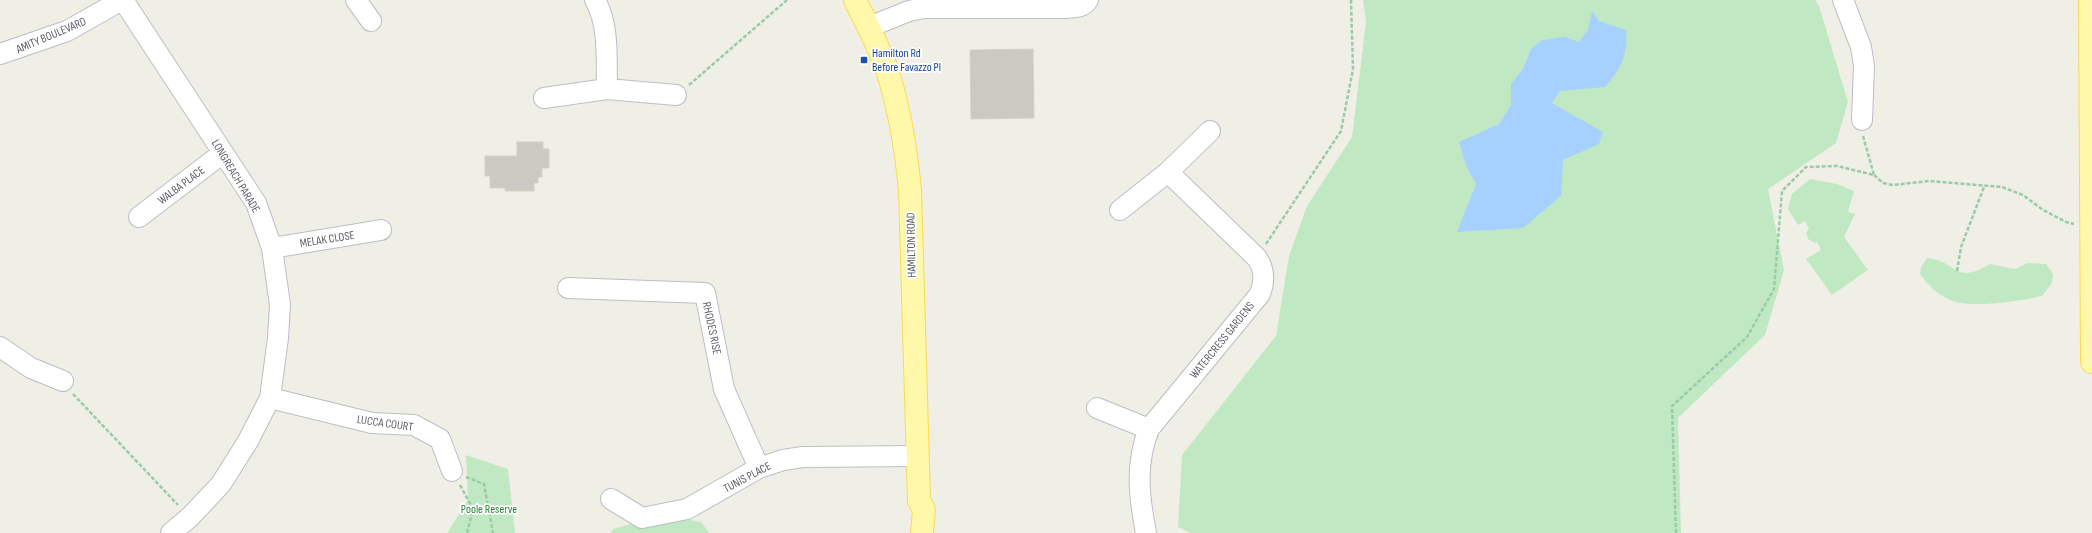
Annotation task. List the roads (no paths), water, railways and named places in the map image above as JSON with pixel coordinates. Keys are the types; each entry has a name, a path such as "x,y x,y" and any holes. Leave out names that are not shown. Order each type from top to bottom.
{"main road":[{"name":"HAMILTON ROAD","path":"855,0 869,27 887,69 896,99 906,156 910,190 919,500 924,510 922,533"},
{"path":"2090,0 2092,362"},
{"name":"HAMILTON ROAD","path":"912,533 913,509 919,500"}],"street":[{"name":"AMITY BOULEVARD","path":"0,54 67,31 123,0"},
{"name":"LONGREACH PARADE","path":"123,0 256,204 272,248 280,305 278,338 270,398 248,440 221,484 190,517 171,533"},
{"path":"356,0 371,21"},
{"path":"595,0 602,15 604,27 607,89"},
{"path":"869,27 909,11 924,8 1066,8 1079,7 1086,4 1088,0"},
{"path":"1843,0 1861,47 1864,66 1862,120"},
{"path":"544,98 607,89 676,95"},
{"path":"1120,210 1168,172 1210,131"},
{"name":"WALBA PLACE","path":"139,216 223,153"},
{"name":"WATERCRESS GARDENS","path":"1146,533 1139,486 1143,444 1149,429 1260,294 1264,276 1263,267 1257,258 1168,172"},
{"name":"MELAK CLOSE","path":"272,248 381,230"},
{"name":"RHODES RISE","path":"568,288 704,293 724,389 759,468"},
{"path":"0,348 31,368 63,381"},
{"name":"LUCCA COURT","path":"270,398 372,423 414,425 440,439 452,472"},
{"path":"1097,408 1149,429"},
{"name":"TUNIS PLACE","path":"611,498 642,518 686,509 759,468 783,460 803,457 917,456"}],"water":[{"path":"1592,11 1599,21 1626,30 1626,47 1619,68 1605,87 1560,91 1552,103 1603,132 1599,144 1563,160 1561,196 1523,228 1457,232 1476,184 1466,166 1459,142 1499,124 1511,105 1511,84 1523,69 1531,49 1542,40 1565,37 1579,42 1588,30"}],"place":[{"name":"Hamilton Rd Before Favazzo Pl","path":"864,60"}],"park label":[{"name":"Poole Reserve","path":"489,509"}]}
